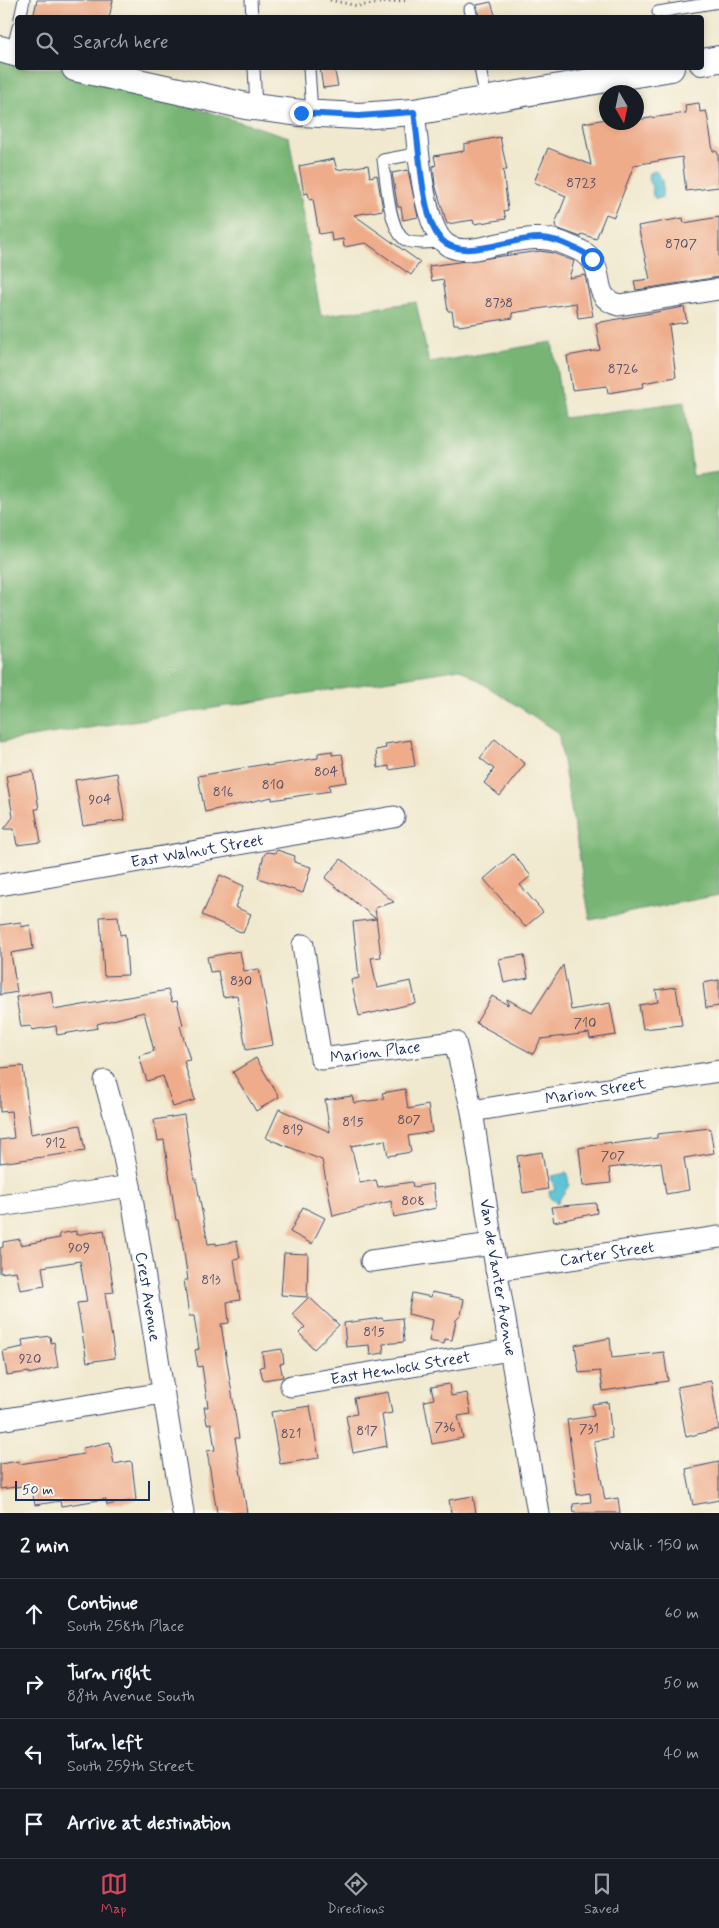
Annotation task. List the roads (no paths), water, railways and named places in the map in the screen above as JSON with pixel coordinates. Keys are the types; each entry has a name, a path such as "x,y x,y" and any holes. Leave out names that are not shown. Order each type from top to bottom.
{"street":[{"path":"704,62 719,59"},
{"path":"84,70 256,107 312,114 359,116 414,112 659,70"},
{"path":"414,112 430,216 442,242 457,249 471,249 522,239 556,240 589,256 595,266 602,294 610,302 619,305 719,289"},
{"name":"East Walnut Street","path":"0,884 394,817"},
{"name":"Marion Place","path":"303,945 321,1059 454,1042"},
{"name":"Van de Vanter Avenue","path":"454,1042 472,1111 496,1270 538,1513"},
{"name":"Marion Street","path":"472,1111 719,1071"},
{"name":"Crest Avenue","path":"105,1081 118,1129 130,1186 183,1513"},
{"path":"0,1206 130,1186"},
{"name":"Carter Street","path":"496,1270 719,1237"},
{"path":"372,1261 492,1244"},
{"name":"East Hemlock Street","path":"291,1386 510,1350"},
{"path":"0,1420 163,1393"}],"lane":[{"path":"21,15 24,0"},
{"path":"251,0 252,15"},
{"path":"658,12 719,2"},
{"path":"10,52 15,36"},
{"path":"254,70 256,107"},
{"path":"309,70 312,114"},
{"path":"480,70 486,100"},
{"path":"420,153 383,160 394,227 405,240 414,242 442,242"}],"water":[{"path":"655,171 660,176 663,186 662,197 656,199 653,196 652,187 648,179 649,173"},
{"path":"567,1173 569,1185 557,1203 550,1198 549,1191 555,1190 551,1176"}]}
